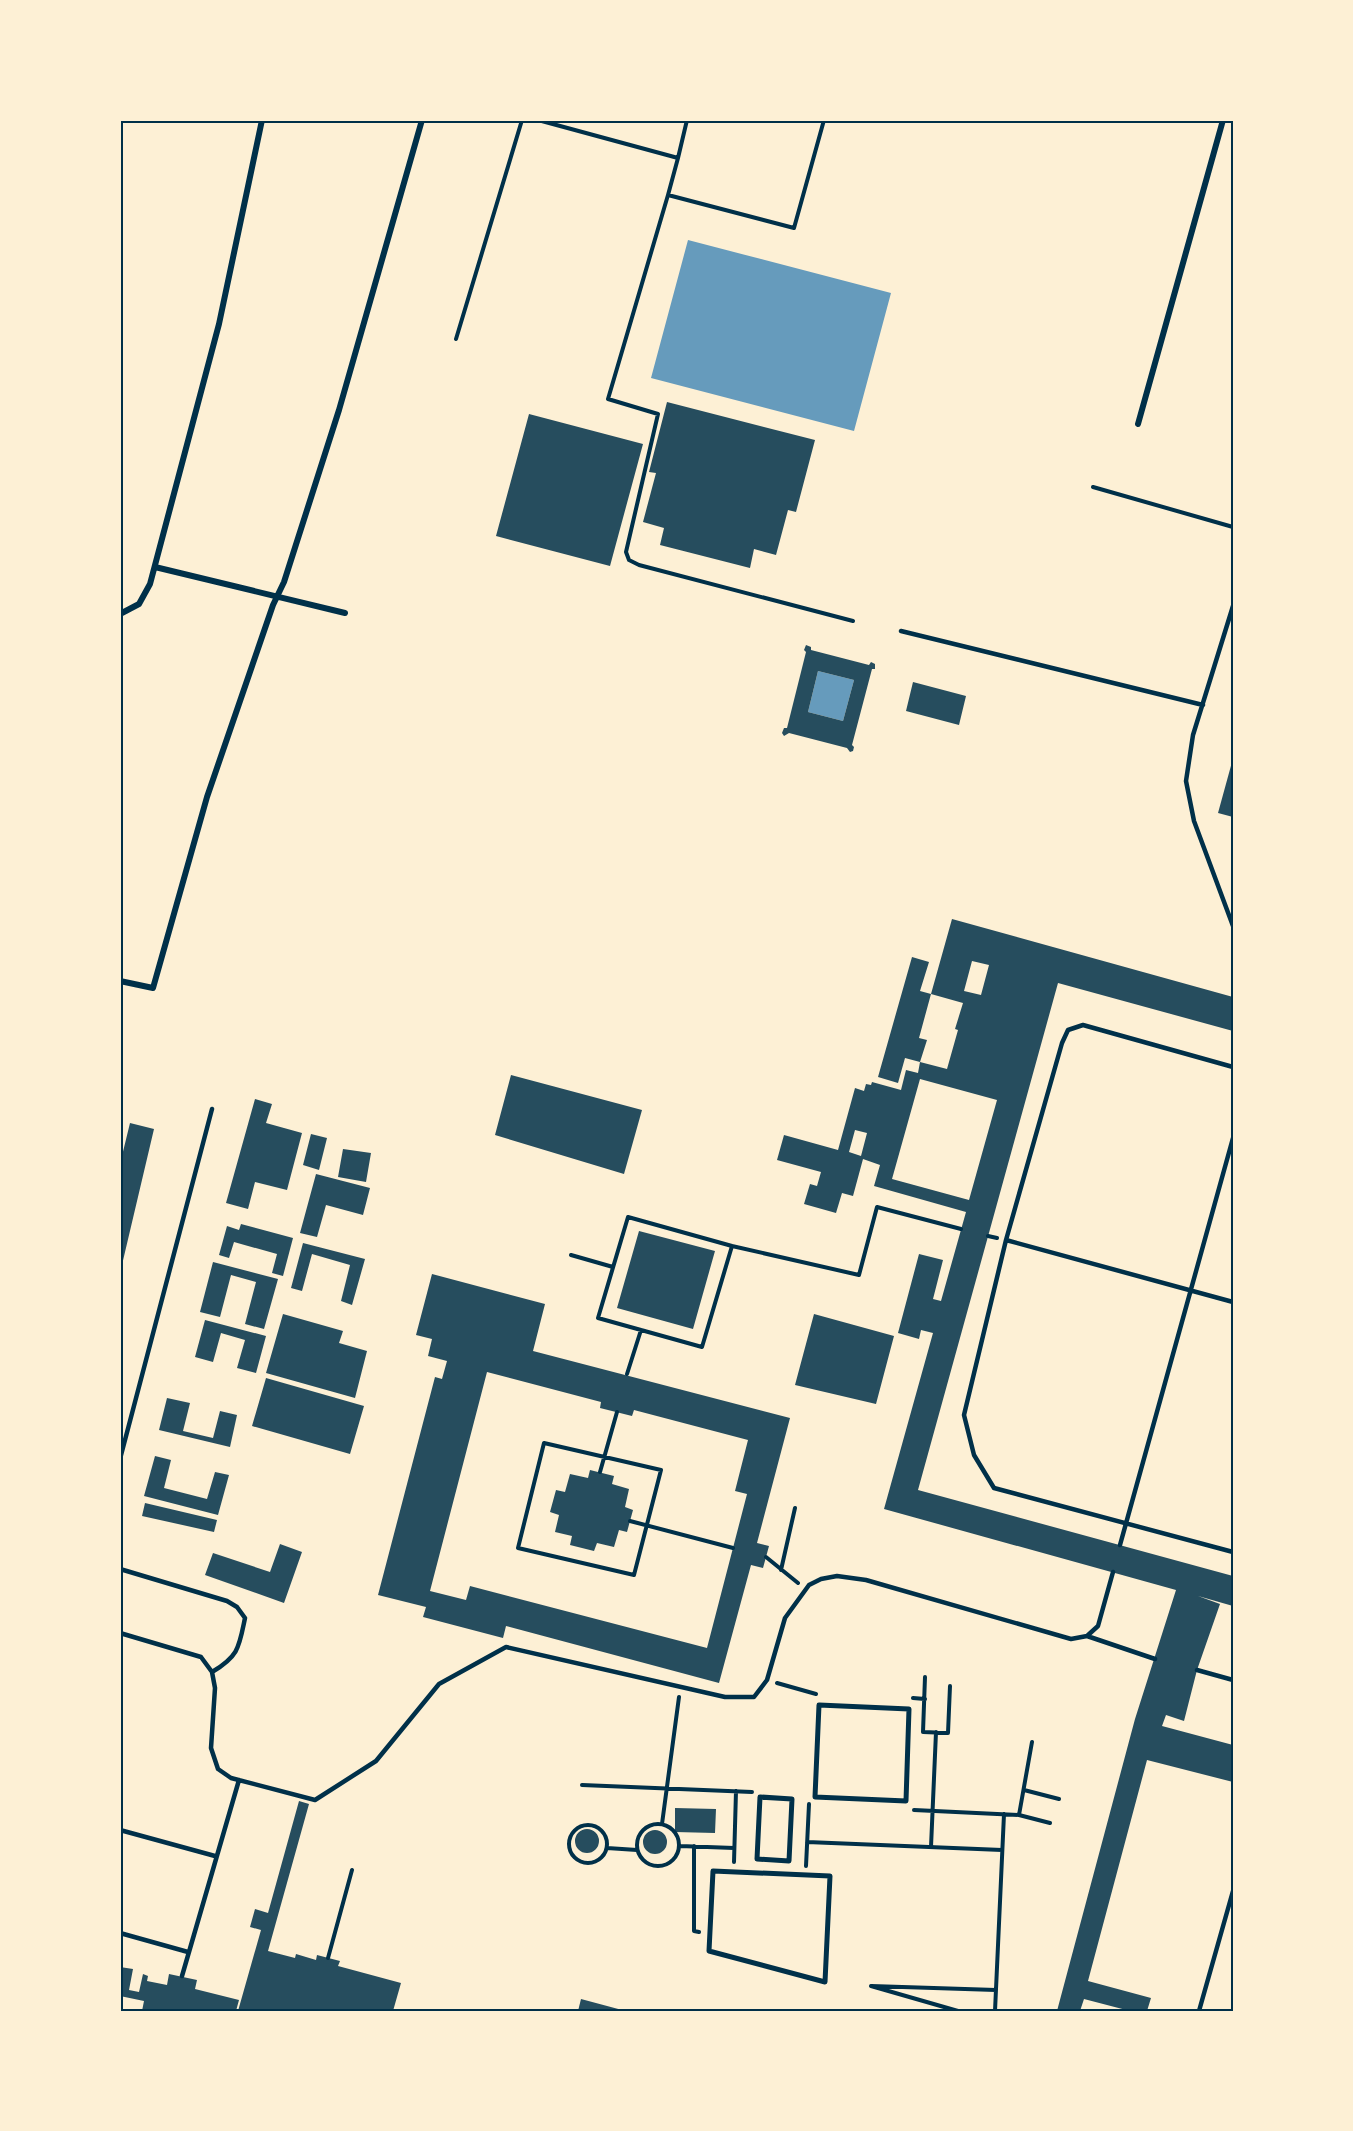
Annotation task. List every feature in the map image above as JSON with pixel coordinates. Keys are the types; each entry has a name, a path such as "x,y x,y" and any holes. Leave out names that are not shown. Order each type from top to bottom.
{"street":[{"path":"120,614 139,604 150,584 155,567 219,324 262,120"},
{"path":"120,981 153,988 207,797 242,693 284,582 339,410 422,120"},
{"path":"1138,424 1223,120"},
{"path":"155,567 345,614"},
{"path":"819,1705 909,1709 906,1801 815,1797 819,1705"},
{"path":"758,1795 792,1798 789,1861 757,1859 758,1795"},
{"path":"713,1871 733,1871 830,1876 825,1982 709,1951 713,1871"}],"lane":[{"path":"1233,606 1193,735 1186,780 1194,821 1233,926"},
{"path":"901,631 1203,705"},
{"path":"1233,1067 1083,1025 1068,1030 1062,1043 1006,1240 964,1415 974,1455 994,1488 1233,1552"},
{"path":"120,1459 212,1109"},
{"path":"1120,1545 1233,1138"},
{"path":"1006,1240 1233,1302"},
{"path":"120,1569 227,1601 237,1607 245,1618 240,1646 229,1662 212,1672"},
{"path":"1087,1636 1098,1626 1113,1572"},
{"path":"120,1633 201,1657 212,1672 215,1688 211,1748 218,1769 231,1778 315,1800 376,1761 440,1684 506,1647 725,1697 754,1697 767,1680 785,1618 809,1585 821,1579 837,1576 866,1580 1071,1639 1087,1636 1155,1659"},
{"path":"1197,1670 1233,1680"},
{"path":"182,1976 215,1856 239,1780"},
{"path":"120,1830 215,1856"},
{"path":"1199,2011 1233,1891"},
{"path":"120,1934 188,1952"}],"path":[{"path":"456,339 522,120"},
{"path":"538,120 678,158"},
{"path":"687,120 668,195 608,399 658,414 626,552 629,560 639,565 853,621"},
{"path":"668,195 794,228 824,120"},
{"path":"1093,487 1233,527"},
{"path":"732,1246 702,1347 598,1318 628,1217 732,1246 859,1275 877,1207 961,1229"},
{"path":"571,1255 613,1267"},
{"path":"627,1374 641,1330"},
{"path":"600,1472 617,1412"},
{"path":"544,1443 603,1457 661,1470 634,1575 518,1548 544,1443"},
{"path":"781,1569 795,1509"},
{"path":"630,1521 733,1548"},
{"path":"766,1557 806,1589"},
{"path":"925,1677 923,1732 948,1733 950,1686"},
{"path":"662,1824 680,1687"},
{"path":"931,1847 936,1732"},
{"path":"1019,1815 1032,1743"},
{"path":"582,1785 736,1791 758,1795"},
{"path":"1024,1790 1059,1799"},
{"path":"733,1871 736,1791"},
{"path":"806,1875 809,1794"},
{"path":"808,1806 820,1806"},
{"path":"910,1810 1019,1815 1050,1823"},
{"path":"995,2011 1004,1814"},
{"path":"651,1824 662,1824 672,1828 677,1834 680,1846 672,1861 658,1866 645,1862 637,1850 636,1841 644,1828 651,1824"},
{"path":"582,1825 594,1825 600,1828 606,1837 607,1848 598,1861 584,1863 578,1861 570,1853 569,1839 576,1828 582,1825"},
{"path":"807,1842 1002,1850"},
{"path":"680,1846 734,1848"},
{"path":"694,1846 694,1931 710,1935"},
{"path":"607,1848 637,1850"},
{"path":"328,1958 352,1870"},
{"path":"958,2011 871,1986 996,1990"}],"water":[{"path":"688,240 891,293 854,431 651,378"},
{"path":"818,671 854,680 843,721 808,712"}],"building":[{"path":"667,402 815,440 796,512 788,510 776,555 754,549 750,568 660,545 664,528 643,522 656,473 649,472"},
{"path":"529,414 643,444 610,566 496,536"},
{"path":"806,645 811,647 811,650 869,665 871,662 875,664 852,745 853,751 789,733 784,736 782,733 784,728 787,728 806,652 804,650","holes":["818,671 854,680 843,721 808,712"]},
{"path":"913,682 966,696 959,725 906,711"},
{"path":"1233,762 1233,817 1218,813"},
{"path":"952,919 1233,997 1233,1031 1058,983 918,1490 1233,1576 1233,1606 1198,1596 1220,1604 1197,1670 1184,1721 1166,1715 1162,1726 1233,1745 1233,1782 1147,1760 1088,1981 1151,1998 1147,2011 1130,2011 1084,1999 1080,2011 1057,2011 1135,1719 1176,1590 884,1509 933,1333 921,1330 919,1339 898,1333 919,1254 943,1260 933,1299 941,1301 966,1212 874,1186 880,1165 863,1159 853,1196 842,1193 836,1213 804,1204 810,1184 817,1186 821,1172 777,1160 784,1135 838,1150 855,1088 864,1091 866,1084 871,1085 872,1082 901,1090 906,1070 918,1073 920,1062 947,1069 963,1003 931,994","holes":["972,961 989,965 981,995 964,991","920,1079 997,1100 969,1200 892,1179","855,1130 867,1133 861,1156 849,1152"]},
{"path":"912,957 929,962 920,991 931,994 919,1038 927,1040 920,1062 905,1058 898,1083 878,1077"},
{"path":"511,1075 642,1110 624,1174 495,1135"},
{"path":"255,1099 272,1104 266,1123 302,1133 287,1190 255,1182 248,1209 226,1203"},
{"path":"130,1123 154,1129 121,1269 120,1164"},
{"path":"311,1134 327,1138 319,1170 303,1165"},
{"path":"343,1149 371,1153 366,1182 338,1177"},
{"path":"316,1174 370,1188 363,1215 326,1205 317,1237 300,1233"},
{"path":"241,1224 293,1238 283,1276 272,1273 277,1254 234,1242 229,1258 219,1255 227,1226 239,1230"},
{"path":"639,1231 715,1251 693,1329 617,1308"},
{"path":"303,1243 365,1259 352,1305 341,1301 350,1265 312,1254 302,1291 291,1288"},
{"path":"213,1262 278,1279 264,1329 245,1324 256,1282 231,1275 220,1317 200,1312"},
{"path":"432,1274 545,1304 533,1351 790,1418 757,1543 769,1546 763,1568 751,1565 719,1683 506,1626 503,1638 423,1617 426,1607 378,1595 435,1377 442,1379 447,1361 428,1356 432,1339 416,1335","holes":["487,1372 601,1402 600,1408 632,1416 634,1410 748,1440 735,1491 747,1494 707,1648 470,1586 466,1600 430,1591"]},
{"path":"283,1314 343,1331 339,1343 367,1351 355,1398 266,1373"},
{"path":"814,1314 894,1336 876,1404 795,1385"},
{"path":"205,1320 266,1336 256,1373 237,1368 245,1340 221,1333 213,1362 195,1357"},
{"path":"266,1378 364,1406 350,1454 252,1426"},
{"path":"167,1398 190,1403 183,1431 213,1438 220,1411 237,1415 230,1447 159,1430"},
{"path":"155,1456 171,1460 164,1488 207,1499 215,1472 229,1475 218,1515 144,1496"},
{"path":"590,1470 614,1476 612,1484 629,1489 625,1507 633,1510 627,1532 619,1530 614,1547 597,1543 594,1551 570,1545 572,1536 555,1532 559,1515 550,1512 556,1490 565,1492 570,1474 588,1478"},
{"path":"145,1503 217,1520 214,1532 142,1516"},
{"path":"280,1544 302,1552 284,1603 205,1575 213,1553 270,1572"},
{"path":"299,1801 309,1804 268,1951 295,1958 296,1954 316,1960 317,1955 340,1961 338,1966 401,1983 393,2011 238,2011 261,1930 250,1927 255,1909 268,1913"},
{"path":"675,1808 716,1809 715,1833 675,1832"},
{"path":"587,1829 596,1832 599,1841 596,1850 587,1853 578,1850 575,1841 578,1832"},
{"path":"655,1830 664,1833 667,1842 664,1851 655,1854 646,1851 643,1842 646,1833"},
{"path":"120,1967 133,1969 129,1990 139,1992 143,1974 148,1976 147,1981 167,1985 169,1974 197,1980 195,1989 239,2000 236,2011 142,2011 144,2001 120,1996"},
{"path":"581,1999 622,2010 622,2011 578,2011"}]}
